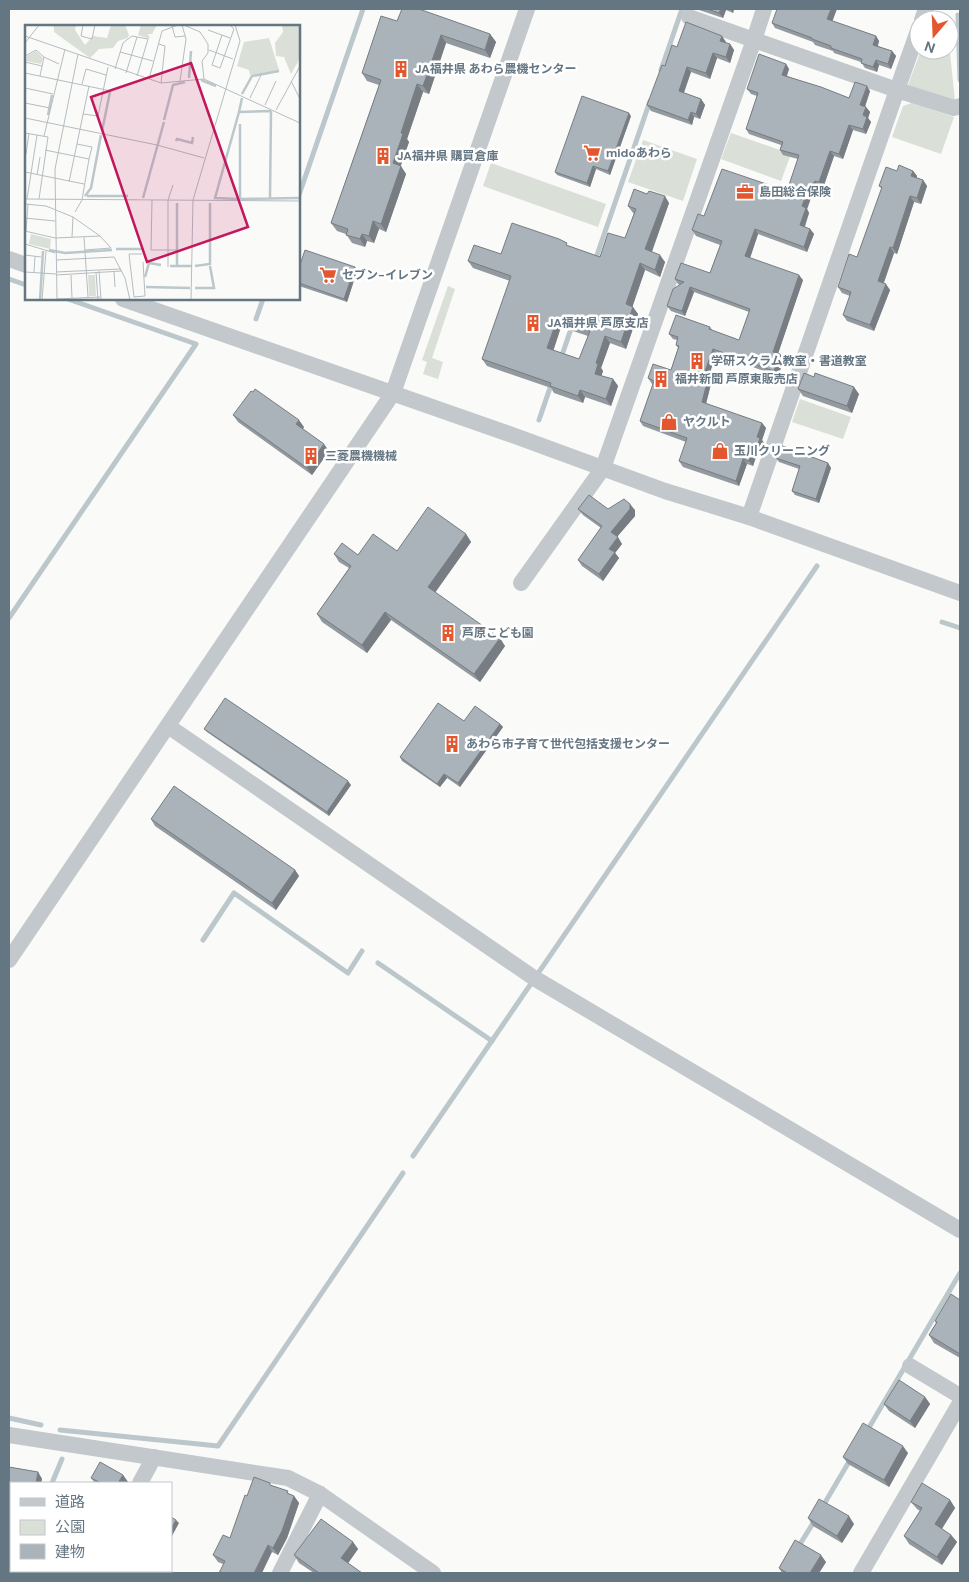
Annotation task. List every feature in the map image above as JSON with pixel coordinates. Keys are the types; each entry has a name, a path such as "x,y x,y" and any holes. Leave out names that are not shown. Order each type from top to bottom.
{"street":[{"path":"9,960 393,393 527,9"},
{"path":"521,583 603,468 764,9"},
{"path":"689,17 897,90 954,108 960,106"},
{"path":"748,517 909,56"},
{"path":"9,259 25,266"},
{"path":"126,300 393,393 665,491 748,517 960,593"},
{"path":"168,726 534,978 960,1230"},
{"path":"910,1366 960,1396"},
{"path":"861,1573 960,1403"},
{"path":"9,1435 43,1442 288,1478 320,1494 415,1568 433,1573"},
{"path":"141,1482 154,1457"},
{"path":"280,1573 320,1494"}],"green space":[{"path":"917,60 951,60 955,101 913,91 908,85"},
{"path":"912,103 954,117 941,154 892,137 903,106"},
{"path":"731,133 791,154 781,181 721,159"},
{"path":"643,140 697,159 683,201 628,182"},
{"path":"491,163 606,204 598,227 483,186"},
{"path":"448,286 455,289 432,358 443,362 438,379 423,374 427,362 422,360"},
{"path":"800,399 851,417 843,439 792,422"}],"building":[{"path":"402,9 419,9 490,34 485,50 441,35 423,86 417,84 401,133 403,134 393,163 401,166 381,224 373,221 369,236 362,234 360,239 346,235 348,229 331,223 381,80 362,73 381,16 397,21"},
{"path":"707,9 721,9 719,13"},
{"path":"777,9 831,9 827,19 876,36 873,45 892,51 888,64 876,60 873,67 861,63 862,59 772,23"},
{"path":"686,22 722,36 720,41 730,44 726,57 713,53 706,73 687,67 679,91 701,99 696,114 691,112 688,120 647,105 662,65 665,66 672,45 677,47"},
{"path":"759,54 786,64 782,75 849,98 855,82 867,86 860,105 866,107 863,115 867,117 863,129 849,125 839,154 830,151 819,182 815,181 808,190 802,206 806,208 800,225 810,229 804,247 755,229 745,256 799,275 773,352 780,354 774,371 713,349 704,374 709,375 702,402 762,423 757,437 760,438 756,450 753,449 749,461 743,459 736,481 679,461 687,438 640,421 654,381 648,378 653,364 671,370 679,346 676,345 678,337 669,334 676,315 739,340 750,309 690,287 682,311 667,306 673,289 684,282 675,279 681,263 710,273 722,241 692,230 698,214 704,216 722,169 787,191 799,155 780,150 783,142 746,129 758,93 747,89"},
{"name":"midoあわら","path":"582,96 629,113 608,171 593,166 587,183 555,172"},
{"path":"899,165 913,171 911,176 923,180 917,198 910,196 893,248 890,247 878,281 886,284 870,325 843,315 851,292 838,287 849,254 857,257 882,187 879,186 886,167 897,171"},
{"path":"634,189 647,194 649,191 665,196 645,249 660,255 655,270 640,263 626,304 633,307 621,342 605,336 596,363 598,364 595,374 613,379 606,399 580,390 578,396 550,386 551,383 482,359 511,276 468,261 474,245 501,254 512,223 559,239 567,243 566,245 600,257 608,233 625,238 636,209 628,206","holes":["557,320 590,331 579,359 547,348"]},
{"name":"セブン-イレブン","path":"305,250 355,267 344,299 300,283 300,265"},
{"path":"804,373 814,377 815,373 854,387 847,406 798,389"},
{"path":"255,389 299,420 296,424 324,444 307,468 233,415 251,391 253,392"},
{"path":"780,445 828,463 816,499 792,491 800,466 776,458"},
{"path":"589,495 608,509 624,499 630,504 630,509 611,532 618,537 609,549 615,552 599,574 578,560 602,526 578,509"},
{"path":"428,507 466,534 428,587 500,638 474,674 385,612 362,645 317,614 351,566 334,554 342,543 358,555 373,534 397,551"},
{"path":"225,698 348,781 327,812 204,729"},
{"name":"あわら市子育て世代包括支援センター","path":"438,703 464,721 475,706 500,724 458,783 444,774 437,784 400,757"},
{"path":"174,786 295,870 272,903 151,819"},
{"path":"951,1294 960,1300 960,1354 929,1335"},
{"path":"899,1380 925,1397 910,1421 884,1404"},
{"path":"863,1423 903,1446 884,1480 843,1457"},
{"path":"100,1462 123,1475 119,1482 99,1482 91,1478"},
{"path":"9,1467 38,1472 36,1482 10,1482 9,1490"},
{"path":"254,1477 288,1491 287,1493 294,1496 282,1531 273,1548 268,1545 254,1573 219,1573 225,1561 213,1555 223,1535 230,1538 245,1495 247,1496"},
{"path":"922,1483 950,1500 935,1524 951,1535 937,1557 904,1536 922,1508 911,1502"},
{"path":"819,1499 849,1516 837,1536 808,1518"},
{"path":"172,1518 176,1520 172,1527"},
{"path":"321,1519 353,1542 341,1558 362,1573 319,1573 294,1555"},
{"path":"795,1540 821,1555 810,1573 787,1573 779,1568"}],"waterway":[{"path":"300,192 363,9"},
{"path":"661,70 682,9"},
{"path":"959,48 960,80"},
{"path":"595,261 650,101"},
{"path":"9,279 25,285"},
{"path":"9,618 196,344 71,300"},
{"path":"256,319 263,300"},
{"path":"561,358 572,326"},
{"path":"539,420 552,382"},
{"path":"413,1156 817,566"},
{"path":"942,622 960,628"},
{"path":"203,940 234,893 348,973 362,951"},
{"path":"378,963 492,1041"},
{"path":"60,1430 218,1446 403,1173"},
{"path":"867,1431 960,1273"},
{"path":"9,1418 41,1425"},
{"path":"52,1482 62,1459"},
{"path":"823,1506 850,1460"},
{"path":"797,1549 815,1520"}],"place":[{"name":"JA福井県 あわら農機センター","path":"401,69"},
{"name":"midoあわら","path":"592,153"},
{"name":"JA福井県 購買倉庫","path":"383,156"},
{"name":"島田総合保険","path":"745,192"},
{"name":"セブン-イレブン","path":"328,275"},
{"name":"JA福井県 芦原支店","path":"533,323"},
{"name":"学研スクラム教室・書道教室","path":"697,361"},
{"name":"福井新聞 芦原東販売店","path":"661,379"},
{"name":"ヤクルト","path":"669,422"},
{"name":"玉川クリーニング","path":"720,451"},
{"name":"三菱農機機械","path":"311,456"},
{"name":"芦原こども園","path":"448,633"},
{"name":"あわら市子育て世代包括支援センター","path":"452,744"}]}
